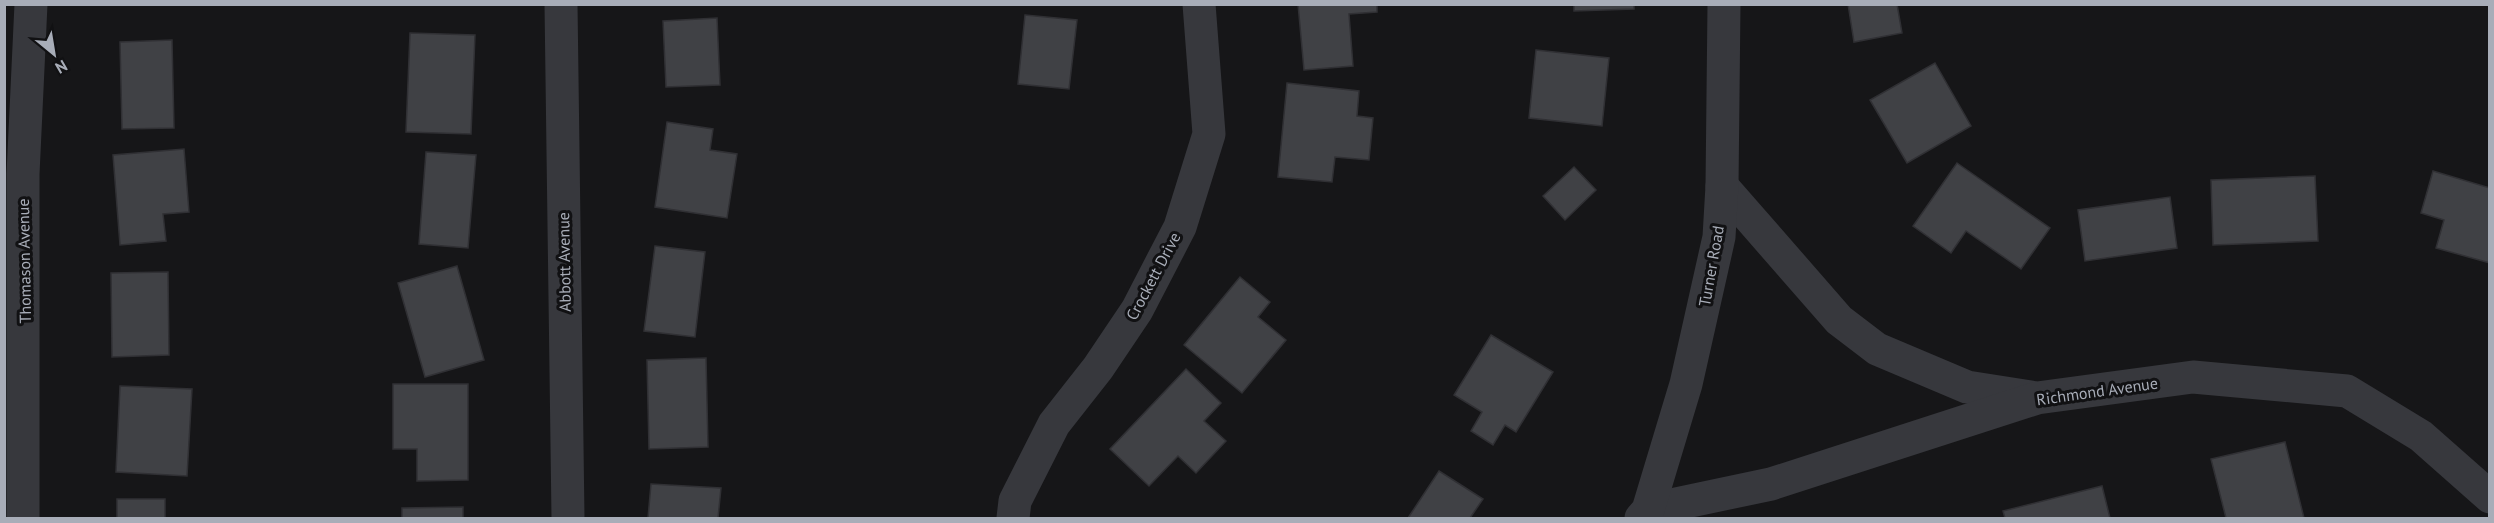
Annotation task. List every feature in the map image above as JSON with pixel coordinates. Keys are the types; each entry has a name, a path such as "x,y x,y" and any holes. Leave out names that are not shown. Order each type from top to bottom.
{"street":[{"name":"Thomason Avenue","path":"23,519 23,174 31,4"},
{"name":"Abbott Avenue","path":"561,4 568,519"},
{"name":"Crockett Drive","path":"1013,519 1015,501 1054,424 1098,368 1137,309 1180,227 1209,134 1199,4"},
{"name":"Turner Road","path":"1645,514 1704,308 1719,237 1722,186 1724,4"},
{"path":"1722,186 1839,320 1877,349 1967,387 2037,398"},
{"name":"Richmond Avenue","path":"1645,514 1772,484 2037,398 2193,377 2347,392 2421,435 2490,497"},
{"path":"2482,519 2490,513"}],"building":[{"path":"1298,4 1377,4 1377,12 1349,14 1353,66 1304,70"},
{"path":"1574,4 1634,4 1634,9 1574,11"},
{"path":"1848,4 1897,4 1902,33 1854,42"},
{"path":"1025,15 1077,20 1069,89 1018,84"},
{"path":"717,18 720,85 666,87 663,21"},
{"path":"410,33 475,35 471,134 406,132"},
{"path":"172,40 174,128 122,129 120,42"},
{"path":"1536,50 1609,58 1602,126 1529,118"},
{"path":"1935,63 1971,126 1907,163 1870,100"},
{"path":"1287,83 1359,91 1357,116 1373,118 1369,160 1335,157 1332,182 1278,177"},
{"path":"667,122 713,129 710,150 737,154 727,218 655,207"},
{"path":"184,149 189,212 163,214 166,241 120,245 113,155"},
{"path":"426,152 476,155 468,248 419,244"},
{"path":"1957,163 2050,228 2021,269 1966,231 1951,253 1913,226"},
{"path":"1574,167 1596,190 1565,220 1543,196"},
{"path":"2433,171 2490,188 2490,263 2436,248 2444,220 2421,213"},
{"path":"2315,176 2318,241 2213,245 2211,180"},
{"path":"2170,197 2177,248 2085,261 2078,210"},
{"path":"655,246 705,252 695,337 644,331"},
{"path":"457,266 484,360 425,377 398,283"},
{"path":"168,272 169,355 112,357 111,273"},
{"path":"1240,277 1270,302 1258,317 1286,340 1242,393 1184,345"},
{"path":"1491,335 1553,372 1516,432 1505,425 1493,445 1471,431 1482,412 1454,395"},
{"path":"706,358 708,447 649,449 647,360"},
{"path":"1186,369 1221,403 1204,421 1226,441 1196,473 1178,456 1149,486 1110,449"},
{"path":"393,384 468,384 468,480 417,481 417,449 393,449"},
{"path":"120,386 192,389 187,476 116,472"},
{"path":"2285,442 2304,518 2226,518 2211,459"},
{"path":"1439,471 1483,499 1470,518 1408,518"},
{"path":"651,484 721,488 718,518 648,518"},
{"path":"2102,486 2110,518 2005,518 2003,511"},
{"path":"117,499 165,499 165,518 117,518"},
{"path":"463,507 463,518 402,518 402,508"}]}
